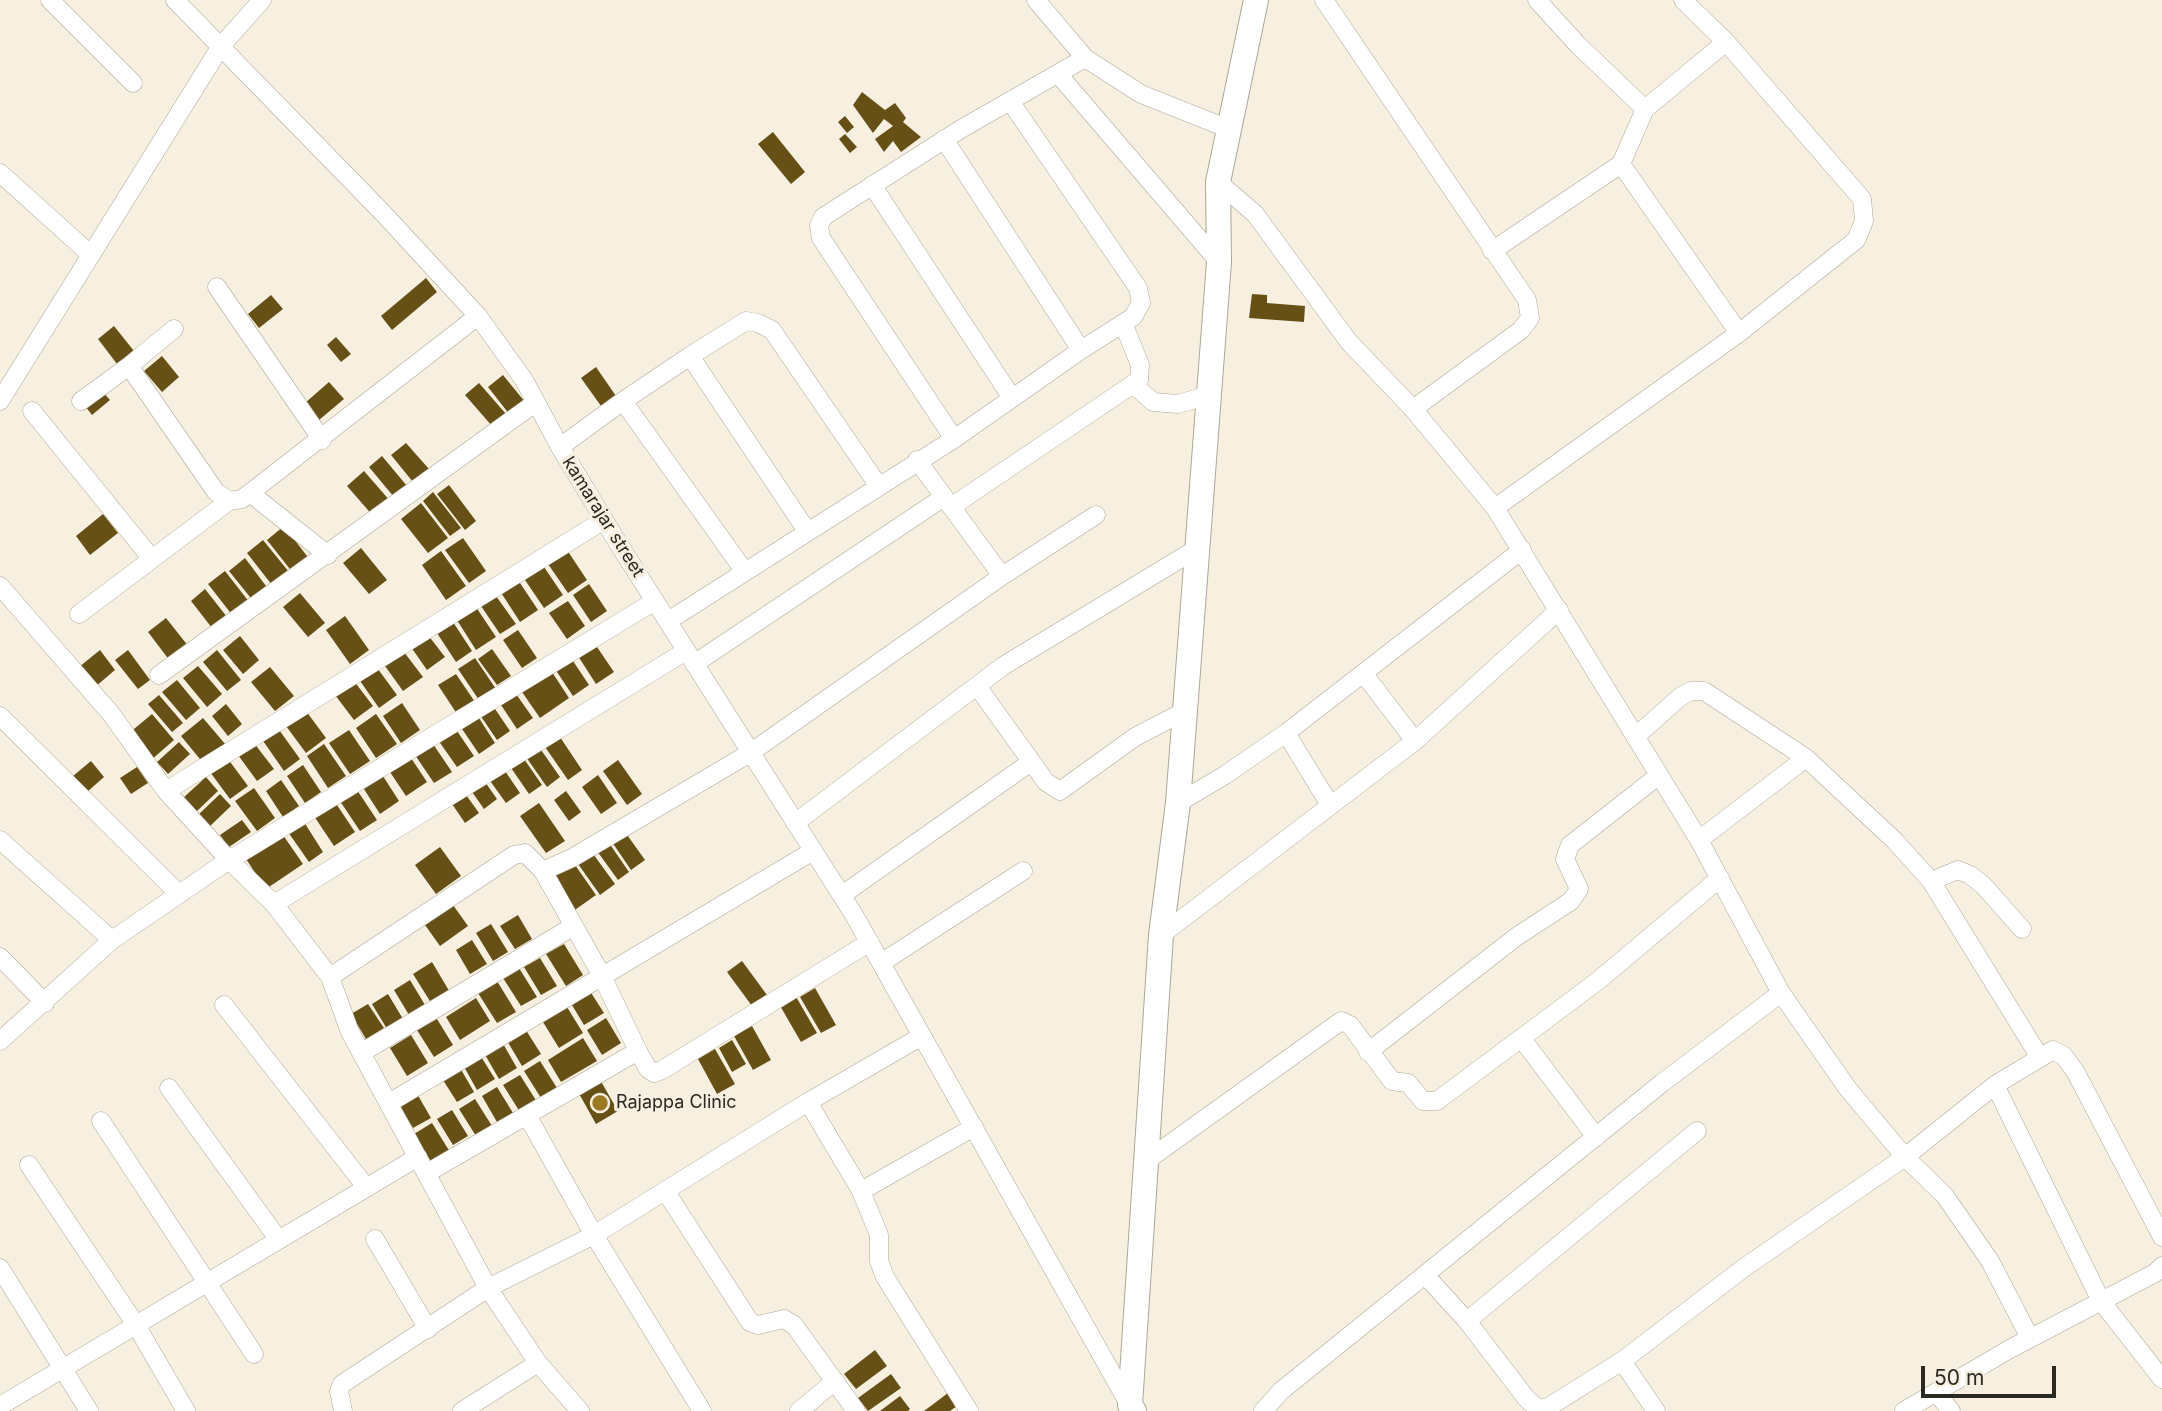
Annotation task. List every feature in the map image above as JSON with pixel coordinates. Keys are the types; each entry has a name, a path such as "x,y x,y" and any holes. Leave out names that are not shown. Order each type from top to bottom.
{"main road":[{"path":"1132,1408 1161,936 1178,803 1219,262 1218,182 1256,0"}],"street":[{"path":"50,0 133,83"},
{"name":"kamarajar street","path":"175,0 478,316 524,380 604,520 870,942 1132,1408"},
{"path":"0,401 221,46 262,0"},
{"path":"1036,0 1085,58 1141,94 1229,129"},
{"path":"1324,0 1527,300 1530,318 1521,330 1413,409"},
{"path":"1537,0 1578,45 1645,109"},
{"path":"1495,508 1739,333 1856,240 1864,220 1862,199 1726,42 1683,0"},
{"path":"1492,251 1621,164 1645,109 1726,42"},
{"path":"954,439 821,238 819,226 823,217 944,139 1085,58"},
{"path":"1058,74 1219,262"},
{"path":"668,621 954,439 1133,317 1141,303 1138,288 1010,101"},
{"path":"944,139 1081,350"},
{"path":"1621,164 1739,333"},
{"path":"0,173 91,255"},
{"path":"1218,182 1255,214 1349,342 1413,409 1495,508 1699,839 1782,993 1848,1089 1905,1157 1945,1196 1990,1261 2030,1338"},
{"path":"872,185 1013,398"},
{"path":"217,287 322,440"},
{"path":"79,614 229,501 242,499 322,440 478,316"},
{"path":"560,447 623,401 746,321 772,330 878,485"},
{"path":"274,904 690,658 948,502 1134,385 1139,380 1140,365 1123,323"},
{"path":"81,401 174,329"},
{"path":"690,356 807,531"},
{"path":"129,366 216,492 229,501"},
{"path":"1134,385 1153,402 1178,404 1209,395"},
{"path":"623,401 746,572"},
{"path":"159,675 535,403"},
{"path":"32,411 152,559"},
{"path":"918,460 1002,576"},
{"path":"250,493 328,555"},
{"path":"543,871 572,858 750,752 1002,576 1097,515"},
{"path":"166,791 604,520"},
{"path":"795,823 1003,666 1198,548"},
{"path":"1178,803 1286,733 1522,550"},
{"path":"0,586 112,715 166,791 229,860 274,904 330,978 361,1053 488,1288 538,1363 580,1411"},
{"path":"0,1041 112,940 229,860 655,601"},
{"path":"1161,936 1415,741 1559,610"},
{"path":"1364,674 1415,741"},
{"path":"976,686 1051,789 1060,791 1135,737 1185,711"},
{"path":"1635,737 1680,697 1691,691 1704,691 1806,758 1894,840 1931,881 2039,1056"},
{"path":"0,716 179,894"},
{"path":"1286,733 1330,804"},
{"path":"1699,839 1806,758"},
{"path":"842,895 1031,762"},
{"path":"1368,1052 1516,937 1571,901 1579,889 1566,859 1570,845 1658,776"},
{"path":"0,839 112,940"},
{"path":"389,1103 813,851"},
{"path":"330,978 514,855 524,853 543,871 602,976 638,1051 648,1069 654,1073 663,1070 870,942"},
{"path":"1931,881 1958,870 1970,875 1983,885 2022,929"},
{"path":"881,963 1023,871"},
{"path":"1146,1161 1341,1021 1350,1025 1392,1081 1408,1083 1429,1103 1437,1101 1522,1039 1720,878"},
{"path":"361,1053 574,926"},
{"path":"0,957 45,1003"},
{"path":"1263,1411 1281,1391 1595,1137 1782,993"},
{"path":"224,1005 366,1187"},
{"path":"343,1411 339,1391 342,1384 488,1288 594,1235 808,1101 922,1036"},
{"path":"1522,1039 1595,1137"},
{"path":"1425,1275 1468,1321 1526,1398 1536,1407 1547,1408 1622,1361 1745,1267 1905,1157 1995,1085 2053,1050 2064,1056 2075,1071 2162,1237"},
{"path":"427,1173 638,1051"},
{"path":"1995,1085 2101,1301 2162,1380"},
{"path":"169,1087 278,1240"},
{"path":"808,1101 861,1191 879,1235 878,1261 885,1277 969,1411"},
{"path":"528,1116 594,1235 702,1411"},
{"path":"101,1121 254,1354"},
{"path":"861,1191 974,1127"},
{"path":"1468,1321 1697,1131"},
{"path":"0,1406 418,1157"},
{"path":"29,1164 136,1325 186,1411"},
{"path":"666,1192 750,1322 758,1325 784,1320 790,1322 856,1411"},
{"path":"375,1239 428,1329"},
{"path":"1904,1411 2030,1338 2155,1273 2162,1266"},
{"path":"0,1268 89,1411"},
{"path":"1622,1361 1656,1411"},
{"path":"462,1411 538,1363"},
{"path":"799,1411 835,1381"},
{"path":"1937,1392 1951,1411"}],"building":[{"path":"862,92 885,110 895,103 906,118 903,122 921,137 901,152 893,141 884,152 875,139 893,126 884,119 873,133 853,105"},
{"path":"845,116 854,127 847,133 838,122"},
{"path":"773,132 805,172 791,184 758,144"},
{"path":"845,134 857,147 850,153 839,139"},
{"path":"426,278 437,292 392,330 381,316"},
{"path":"1252,294 1267,295 1267,303 1305,306 1304,322 1249,318"},
{"path":"271,295 283,309 259,328 248,314"},
{"path":"114,326 134,351 117,364 98,339"},
{"path":"336,337 351,354 341,362 327,345"},
{"path":"162,356 179,377 162,392 144,371"},
{"path":"596,367 616,396 601,406 581,378"},
{"path":"503,375 525,402 510,415 488,387"},
{"path":"329,382 344,399 319,420 305,403"},
{"path":"479,383 506,414 492,426 465,395"},
{"path":"102,391 110,400 92,415 85,406"},
{"path":"406,443 429,469 413,482 391,455"},
{"path":"382,456 407,486 394,497 369,467"},
{"path":"364,471 391,502 374,517 347,486"},
{"path":"449,485 476,521 465,530 437,494"},
{"path":"433,492 461,528 450,536 423,501"},
{"path":"421,503 448,538 428,553 401,519"},
{"path":"103,514 118,533 90,555 76,536"},
{"path":"284,526 310,560 293,573 267,540"},
{"path":"463,538 486,571 469,583 445,550"},
{"path":"263,540 289,572 272,585 247,553"},
{"path":"361,548 387,580 369,594 343,563"},
{"path":"567,550 587,580 568,593 548,564"},
{"path":"441,551 466,586 446,600 422,565"},
{"path":"245,558 269,590 254,602 229,571"},
{"path":"544,567 563,595 544,608 525,580"},
{"path":"225,571 250,603 233,616 208,584"},
{"path":"518,580 538,610 520,622 500,591"},
{"path":"589,584 607,611 591,622 573,595"},
{"path":"205,589 227,617 212,628 191,601"},
{"path":"300,593 325,623 308,637 283,607"},
{"path":"496,596 516,624 500,634 481,606"},
{"path":"568,601 585,626 567,639 549,613"},
{"path":"474,604 496,637 476,650 455,617"},
{"path":"345,616 369,650 350,664 326,630"},
{"path":"166,618 189,647 170,661 148,632"},
{"path":"451,619 472,651 456,662 435,630"},
{"path":"518,630 537,658 522,668 503,640"},
{"path":"428,635 445,657 427,670 411,647"},
{"path":"240,636 259,660 243,674 223,650"},
{"path":"595,644 614,672 596,684 578,656"},
{"path":"492,649 511,676 497,685 478,659"},
{"path":"100,650 115,670 95,687 79,667"},
{"path":"128,650 150,680 138,689 115,660"},
{"path":"217,650 241,680 227,691 203,662"},
{"path":"404,652 423,677 403,691 385,666"},
{"path":"475,658 496,689 479,700 458,669"},
{"path":"571,658 589,685 573,696 555,669"},
{"path":"375,665 397,695 379,708 358,678"},
{"path":"198,666 222,694 207,707 183,678"},
{"path":"270,667 294,696 275,711 251,682"},
{"path":"550,669 569,698 540,718 520,689"},
{"path":"456,674 475,702 457,714 438,685"},
{"path":"177,680 200,708 186,720 162,692"},
{"path":"354,681 373,706 354,720 335,695"},
{"path":"516,694 533,718 517,729 501,705"},
{"path":"159,695 183,723 172,732 148,704"},
{"path":"402,703 420,730 401,743 383,716"},
{"path":"226,704 242,724 228,736 212,716"},
{"path":"493,706 510,731 497,740 480,715"},
{"path":"306,711 326,738 306,753 286,726"},
{"path":"152,714 174,740 150,761 128,734"},
{"path":"376,714 397,744 376,758 356,728"},
{"path":"477,715 495,743 479,754 460,726"},
{"path":"203,718 226,745 204,764 181,736"},
{"path":"277,727 300,759 284,771 261,738"},
{"path":"455,728 474,756 457,767 438,740"},
{"path":"349,730 370,761 350,774 329,743"},
{"path":"558,734 582,770 568,780 543,744"},
{"path":"179,742 190,754 168,774 157,762"},
{"path":"254,743 274,769 257,781 238,755"},
{"path":"324,744 346,776 328,788 307,756"},
{"path":"433,744 452,772 434,783 415,755"},
{"path":"539,747 560,777 547,787 526,757"},
{"path":"409,755 427,782 406,796 388,769"},
{"path":"522,756 542,785 529,794 509,765"},
{"path":"228,759 248,786 230,799 210,772"},
{"path":"618,760 642,794 627,805 603,771"},
{"path":"91,761 104,777 87,792 73,776"},
{"path":"303,765 321,792 305,803 287,776"},
{"path":"137,767 148,783 131,794 120,778"},
{"path":"503,768 520,793 506,803 488,778"},
{"path":"381,773 399,801 380,814 362,786"},
{"path":"598,775 617,803 601,814 582,787"},
{"path":"206,777 218,791 196,812 183,798"},
{"path":"483,779 497,799 484,809 470,789"},
{"path":"281,780 299,806 283,817 266,791"},
{"path":"355,787 377,820 360,831 338,798"},
{"path":"254,788 275,818 257,831 235,801"},
{"path":"566,791 581,812 569,821 554,800"},
{"path":"464,792 479,813 465,823 450,801"},
{"path":"220,794 231,806 209,827 198,815"},
{"path":"335,802 355,832 334,846 314,816"},
{"path":"539,803 565,841 546,853 520,816"},
{"path":"242,820 251,832 229,847 220,835"},
{"path":"304,822 323,852 309,862 288,832"},
{"path":"625,832 645,860 631,870 612,842"},
{"path":"283,835 303,864 266,889 246,859"},
{"path":"609,843 629,872 618,880 597,851"},
{"path":"440,847 461,876 436,894 415,865"},
{"path":"591,851 615,884 600,895 576,861"},
{"path":"573,862 596,895 572,912 549,879"},
{"path":"453,905 468,926 440,946 425,925"},
{"path":"518,915 532,939 515,949 500,926"},
{"path":"491,924 508,952 493,961 476,933"},
{"path":"472,940 487,964 470,974 456,950"},
{"path":"564,944 583,975 566,986 546,954"},
{"path":"540,958 557,986 541,995 524,967"},
{"path":"742,961 767,995 752,1006 727,972"},
{"path":"432,962 451,994 433,1006 413,974"},
{"path":"519,968 537,997 521,1006 503,978"},
{"path":"410,980 425,1005 409,1015 394,990"},
{"path":"497,981 516,1012 497,1023 478,993"},
{"path":"588,988 604,1013 584,1025 569,1000"},
{"path":"815,988 836,1025 821,1033 800,997"},
{"path":"388,994 403,1019 387,1029 372,1004"},
{"path":"795,995 817,1033 801,1042 779,1004"},
{"path":"476,998 490,1021 460,1040 446,1017"},
{"path":"368,1004 384,1028 366,1039 351,1014"},
{"path":"567,1007 583,1033 559,1048 543,1022"},
{"path":"606,1018 621,1043 602,1055 587,1030"},
{"path":"437,1019 453,1045 434,1057 417,1030"},
{"path":"752,1026 771,1060 753,1070 734,1036"},
{"path":"524,1027 541,1054 522,1066 506,1039"},
{"path":"411,1035 428,1063 407,1076 390,1048"},
{"path":"583,1038 597,1061 561,1082 548,1060"},
{"path":"732,1040 746,1064 732,1072 719,1048"},
{"path":"502,1042 517,1068 499,1079 484,1053"},
{"path":"715,1049 735,1084 717,1094 698,1059"},
{"path":"480,1055 495,1079 477,1090 463,1065"},
{"path":"540,1061 557,1088 541,1098 524,1071"},
{"path":"459,1066 474,1092 457,1102 441,1077"},
{"path":"520,1075 537,1102 520,1112 503,1085"},
{"path":"599,1078 618,1111 596,1124 577,1090"},
{"path":"497,1087 513,1113 497,1122 482,1096"},
{"path":"416,1092 431,1118 413,1128 398,1103"},
{"path":"475,1099 492,1126 476,1136 459,1109"},
{"path":"452,1110 468,1136 453,1145 437,1119"},
{"path":"432,1123 450,1152 432,1163 414,1134"},
{"path":"875,1350 887,1366 856,1389 844,1374"},
{"path":"891,1374 901,1388 868,1411 858,1398"},
{"path":"948,1393 957,1406 950,1411 924,1411"},
{"path":"900,1396 910,1409 908,1411 880,1411"}],"place":[{"name":"Rajappa Clinic","path":"600,1103"}]}
